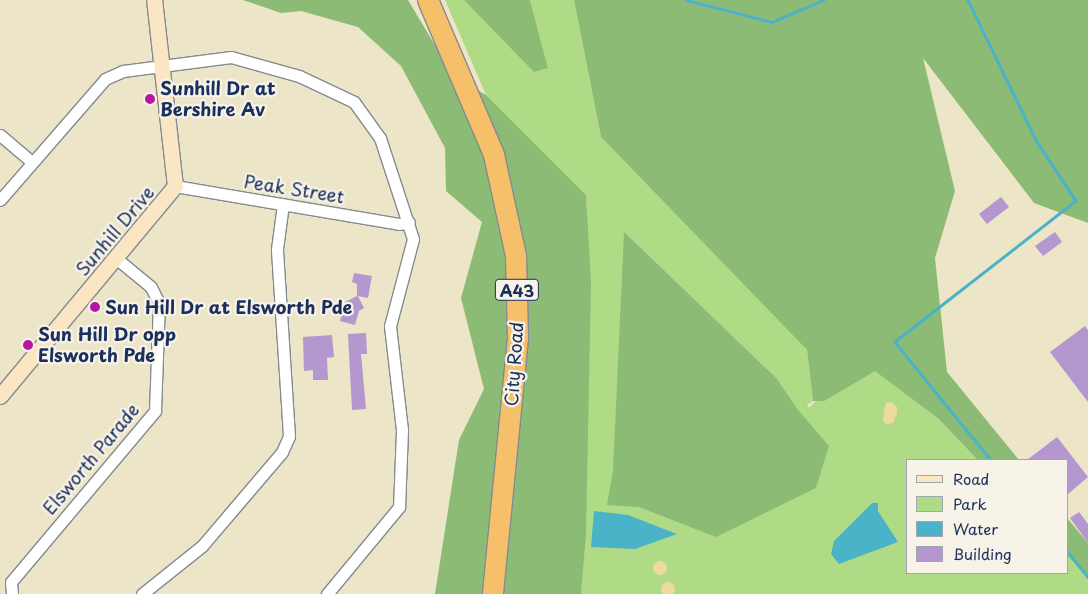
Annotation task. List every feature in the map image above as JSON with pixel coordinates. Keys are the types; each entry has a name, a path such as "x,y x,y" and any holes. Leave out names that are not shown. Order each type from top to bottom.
{"highway":[{"name":"City Road","path":"428,0 494,155 516,256 518,338 493,594"}],"street":[{"name":"Sunhill Drive","path":"0,396 117,259 174,186 163,65 154,0"},
{"path":"0,200 105,79 123,71 231,57 299,76 354,102 380,138 409,222 413,240 390,326 402,430 399,507 334,592"},
{"path":"0,135 32,162"},
{"name":"Peak Street","path":"174,186 399,224 409,222"},
{"path":"142,594 202,546 282,452 289,436 277,249 283,204"},
{"name":"Elsworth Parade","path":"12,594 11,582 155,411 159,303 151,287 117,259"}],"green space":[{"path":"243,0 408,0 454,77 486,95 586,195 591,282 586,533 581,594 435,594 459,440 484,389 461,298 482,222 446,191 445,148 401,66 358,27 301,11 281,13"},
{"path":"445,0 464,0 490,25 548,68 530,0 574,0 601,137 807,350 813,401 807,405 809,408 882,334 1007,459 906,459 906,574 1068,574 1068,532 1088,559 1088,594 572,594 590,317 586,195 486,95"},
{"path":"464,0 530,0 548,68 534,72"},
{"path":"574,0 1088,0 1088,223 1034,203 923,58 955,191 935,258 947,372 1018,459 977,459 939,419 875,371 824,401 813,401 807,350 601,137"},
{"path":"624,232 777,379 798,410 829,446 816,488 716,537 639,507 607,505 613,471"},
{"path":"1068,519 1088,543 1088,578 1068,556"}],"sand":[{"path":"891,402 897,407 897,413 893,423 887,424 883,421 884,410 886,403"},
{"path":"657,561 663,561 667,568 663,575 657,575 653,571 653,565"},
{"path":"665,582 671,582 675,586 675,592 672,595 664,595 661,592 661,586"}],"water":[{"path":"872,503 878,503 878,511 898,542 839,564 831,554 834,541"},
{"path":"594,511 628,515 677,534 635,549 591,547"}],"building":[{"path":"1001,197 1009,207 987,224 979,214"},
{"path":"1055,232 1062,242 1043,256 1035,246"},
{"path":"354,273 372,276 368,298 358,296 364,308 359,311 355,325 340,321 345,302 357,296 357,284 352,282"},
{"path":"1085,326 1088,330 1088,402 1050,352"},
{"path":"366,333 367,354 361,354 366,409 352,410 348,334"},
{"path":"332,335 334,357 327,358 328,380 313,380 313,370 304,371 303,337"},
{"path":"1057,437 1088,477 1068,494 1068,459 1028,459"},
{"path":"1079,512 1088,524 1088,543 1070,518"}],"waterway":[{"path":"686,0 772,22 823,0"},
{"path":"968,0 1036,140 1076,201 895,342 990,459"},
{"path":"1068,552 1088,577"}],"place":[{"name":"Sunhill Dr at Bershire Av","path":"150,99"},
{"name":"Sun Hill Dr at Elsworth Pde","path":"95,307"},
{"name":"Sun Hill Dr opp Elsworth Pde","path":"28,345"}]}
